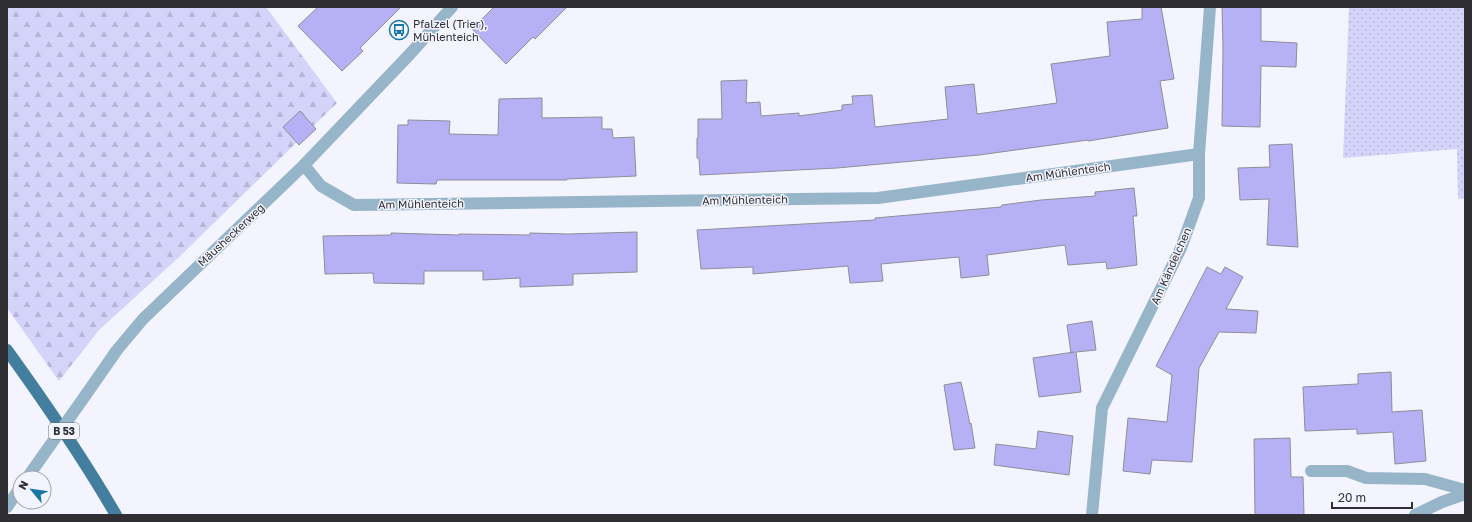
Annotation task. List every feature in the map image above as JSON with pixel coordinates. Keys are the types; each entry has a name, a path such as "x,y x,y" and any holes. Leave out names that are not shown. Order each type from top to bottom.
{"main road":[{"name":"B 53","path":"7,350 47,405 116,515"}],"street":[{"name":"Mäusheckerweg","path":"33,470 117,350 143,319 304,164 410,54 452,7"},
{"name":"Am Kändelchen","path":"1092,515 1102,408 1181,248 1199,198 1199,154 1210,7"},
{"name":"Am Mühlenteich","path":"304,164 321,186 354,205 878,198 1199,154"},
{"path":"1311,471 1347,471 1366,478 1425,479 1465,490"},
{"path":"1415,515 1442,502 1465,494"}],"green space":[{"path":"7,7 266,7 337,103 177,259 99,330 59,381 7,308"},
{"path":"1349,7 1465,7 1465,198 1458,199 1457,149 1343,158"}],"building":[{"path":"318,7 401,7 360,48 363,51 342,71 298,26"},
{"path":"494,7 567,7 535,39 533,37 506,64 472,29"},
{"path":"1142,7 1161,7 1174,79 1160,81 1168,128 1088,141 979,155 837,168 700,175 699,158 697,158 698,119 722,119 721,81 747,80 746,103 760,102 761,116 799,113 799,116 842,110 842,105 853,104 852,96 872,95 875,127 948,119 945,87 974,84 977,114 1057,103 1051,64 1110,56 1107,22 1142,19"},
{"path":"1222,7 1261,7 1261,41 1297,43 1296,67 1261,66 1260,127 1222,126"},
{"path":"542,98 542,118 602,117 602,129 612,129 613,138 634,137 636,176 567,180 437,180 436,184 397,183 398,125 408,125 408,120 450,121 449,134 498,135 499,99"},
{"path":"300,111 316,129 299,145 283,127"},
{"path":"1292,144 1298,247 1267,245 1269,199 1240,200 1238,168 1270,167 1269,145"},
{"path":"1134,188 1137,216 1133,216 1137,265 1107,269 1106,262 1068,265 1065,245 987,255 989,275 961,278 959,257 881,264 883,281 850,283 848,266 753,274 753,267 701,269 697,230 875,220 875,218 1001,207 1002,205 1041,200 1095,196 1095,192"},
{"path":"637,232 637,272 573,274 573,285 520,287 520,278 483,280 483,271 424,271 424,284 374,283 373,273 325,274 323,236 391,235 391,233 530,235 530,233 568,234"},
{"path":"1207,267 1221,274 1225,267 1243,277 1226,309 1258,311 1256,333 1219,332 1199,368 1192,462 1152,460 1150,474 1123,471 1128,418 1167,422 1172,375 1156,366"},
{"path":"1092,321 1096,350 1076,352 1081,392 1039,397 1033,358 1071,352 1067,325"},
{"path":"1391,372 1392,412 1422,410 1426,461 1395,464 1393,432 1357,434 1357,429 1305,431 1303,387 1358,384 1358,374"},
{"path":"961,382 970,424 971,423 975,448 954,450 944,385"},
{"path":"1038,431 1073,436 1069,475 994,465 996,444 1036,449"},
{"path":"1290,438 1291,477 1303,477 1304,515 1255,515 1254,439"}],"place":[{"name":"Pfalzel (Trier), Mühlenteich","path":"399,30"}]}
